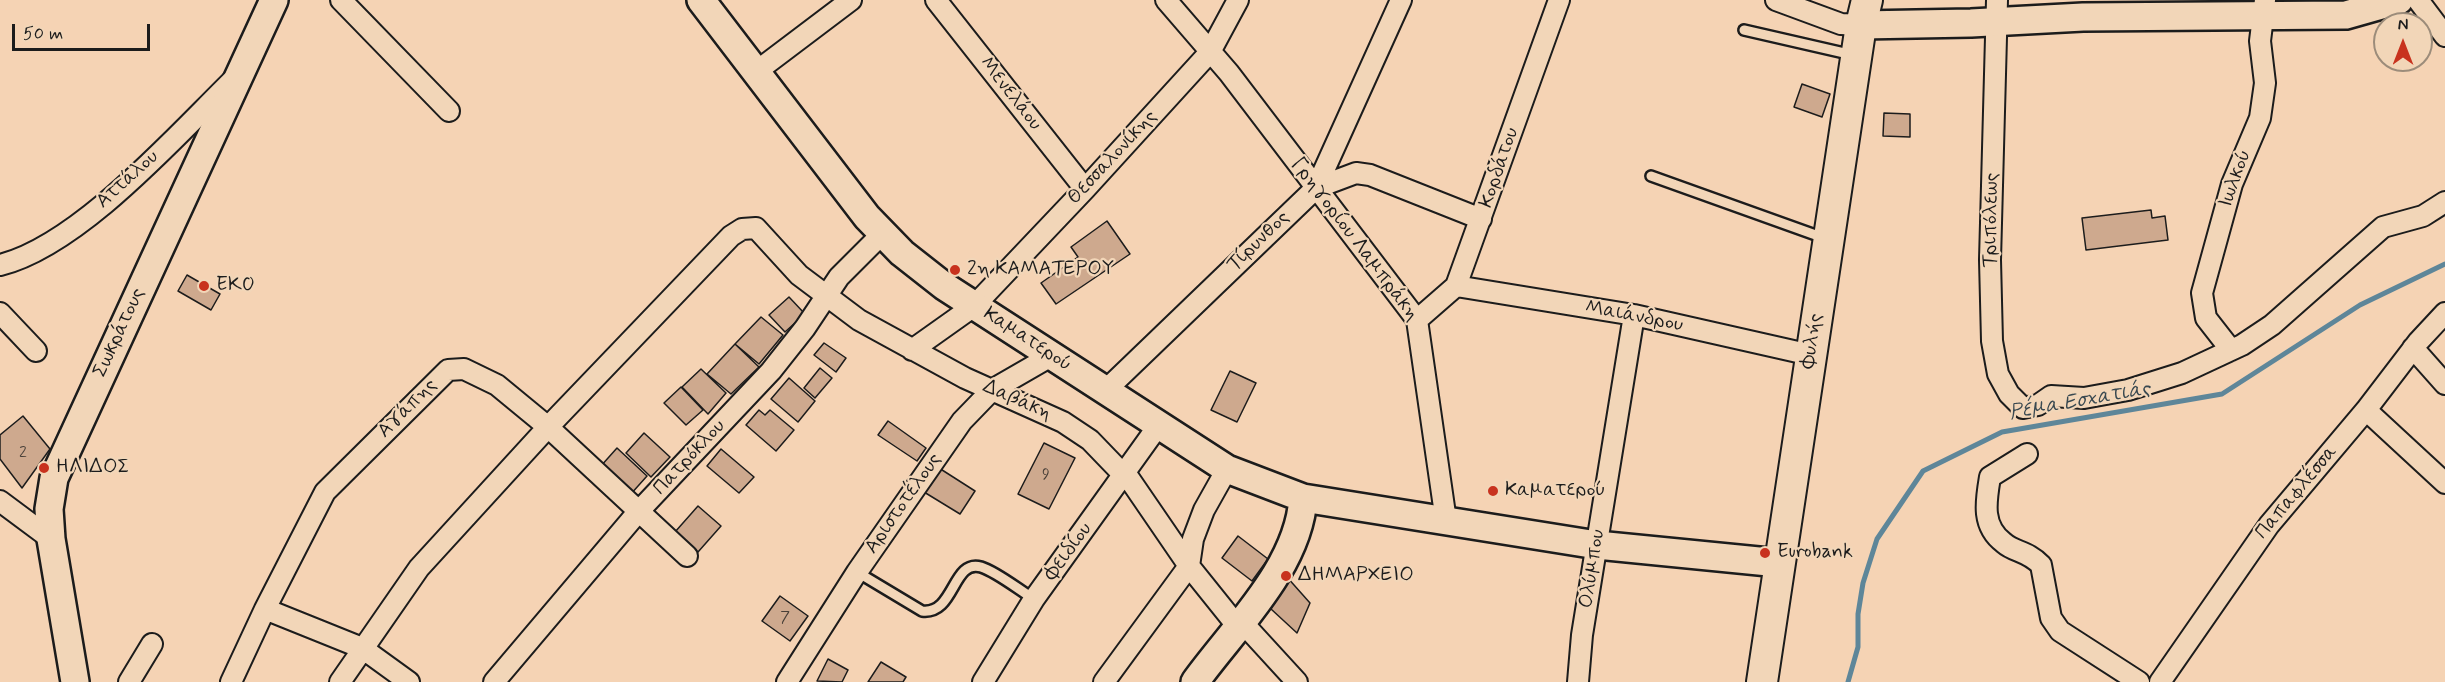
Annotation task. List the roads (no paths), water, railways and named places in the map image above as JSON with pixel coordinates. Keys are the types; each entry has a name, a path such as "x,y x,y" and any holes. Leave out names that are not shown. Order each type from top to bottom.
{"main road":[{"name":"Φυλής","path":"1762,682 1864,12"}],"street":[{"name":"Σωκράτους","path":"75,682 51,539 49,509 57,469 274,0"},
{"path":"341,0 449,111"},
{"name":"Καματερού","path":"701,0 867,217 902,253 974,306 1227,469 1303,498 1597,545 1779,562"},
{"path":"757,71 851,0"},
{"name":"Μενελάου","path":"936,0 1085,189"},
{"name":"Γρηγορίου Λαμπράκη","path":"1166,0 1210,52 1417,320 1446,521"},
{"name":"Θεσσαλονίκης","path":"912,350 974,306 1085,189 1210,52 1238,0"},
{"name":"Τίρυνθος","path":"1106,390 1316,188 1401,0"},
{"name":"Κορδάτου","path":"1417,320 1456,286 1559,0"},
{"path":"1776,0 1841,24 1864,12 2265,7 2346,15 2399,0"},
{"path":"2418,0 2445,36"},
{"name":"Ιωλκού","path":"2231,350 2205,318 2202,293 2232,184 2260,118 2265,83 2260,41 2265,7"},
{"name":"Τριπόλεως","path":"1997,11 1990,260 1992,341 1998,374 2009,394 2023,408 2038,405 2051,396 2084,398 2128,390 2182,373 2231,350"},
{"name":"Αττάλου","path":"0,265 29,255 96,210 241,73"},
{"path":"1316,188 1356,173 1370,175 1481,219"},
{"path":"2231,350 2272,325 2383,227 2423,216 2445,202"},
{"name":"Δαβάκη","path":"548,427 731,236 742,229 751,227 762,232 799,275 859,320 912,350 1080,432 1126,474 1189,566 1240,625 1298,682"},
{"name":"Πατρόκλου","path":"494,682 638,512 771,371 805,328 839,276 883,233"},
{"name":"Μαιάνδρου","path":"1456,286 1634,315 1811,355"},
{"path":"0,313 36,351"},
{"name":"Παπαφλέσσα","path":"2160,682 2269,525 2366,410 2415,345 2445,313"},
{"name":"Ολύμπου","path":"1578,682 1582,635 1634,315"},
{"path":"2415,345 2445,364"},
{"path":"2415,345 2445,384"},
{"name":"Αριστοτέλους","path":"787,682 857,572 962,421 992,390 1051,356"},
{"name":"Αγάπης","path":"231,682 265,609 325,492 448,370 464,369 497,385 548,427 687,556"},
{"path":"2366,410 2445,483"},
{"name":"Φειδίου","path":"984,682 1034,599 1126,474 1158,426"},
{"path":"340,682 419,568 548,427"},
{"path":"2027,454 1990,477 1985,504 1987,519 2004,544 2020,550 2041,565 2051,618 2060,631 2139,682"},
{"path":"1104,682 1189,566 1193,539 1204,510 1227,469"},
{"path":"1195,682 1240,625 1281,564 1293,540 1302,512 1303,498"},
{"path":"0,501 51,539"},
{"path":"265,609 362,648 409,682"},
{"path":"129,682 152,644"}],"lane":[{"path":"1744,30 1856,56"},
{"path":"1652,176 1828,239"},
{"path":"857,572 922,611 932,612 940,608 964,571 971,566 982,567 1034,599"}],"waterway":[{"name":"Ρέμα Εσχατιάς","path":"1848,682 1858,647 1858,614 1863,583 1877,539 1923,471 2002,432 2222,394 2360,305 2445,264"}],"place":[{"name":"2η ΚΑΜΑΤΕΡΟΥ","path":"955,270"},
{"name":"EKO","path":"204,286"},
{"name":"ΗΛΙΔΟΣ","path":"44,468"},
{"name":"Καματερού","path":"1493,491"},
{"name":"Eurobank","path":"1765,553"},
{"name":"ΔΗΜΑΡΧΕΙΟ","path":"1286,576"}]}
